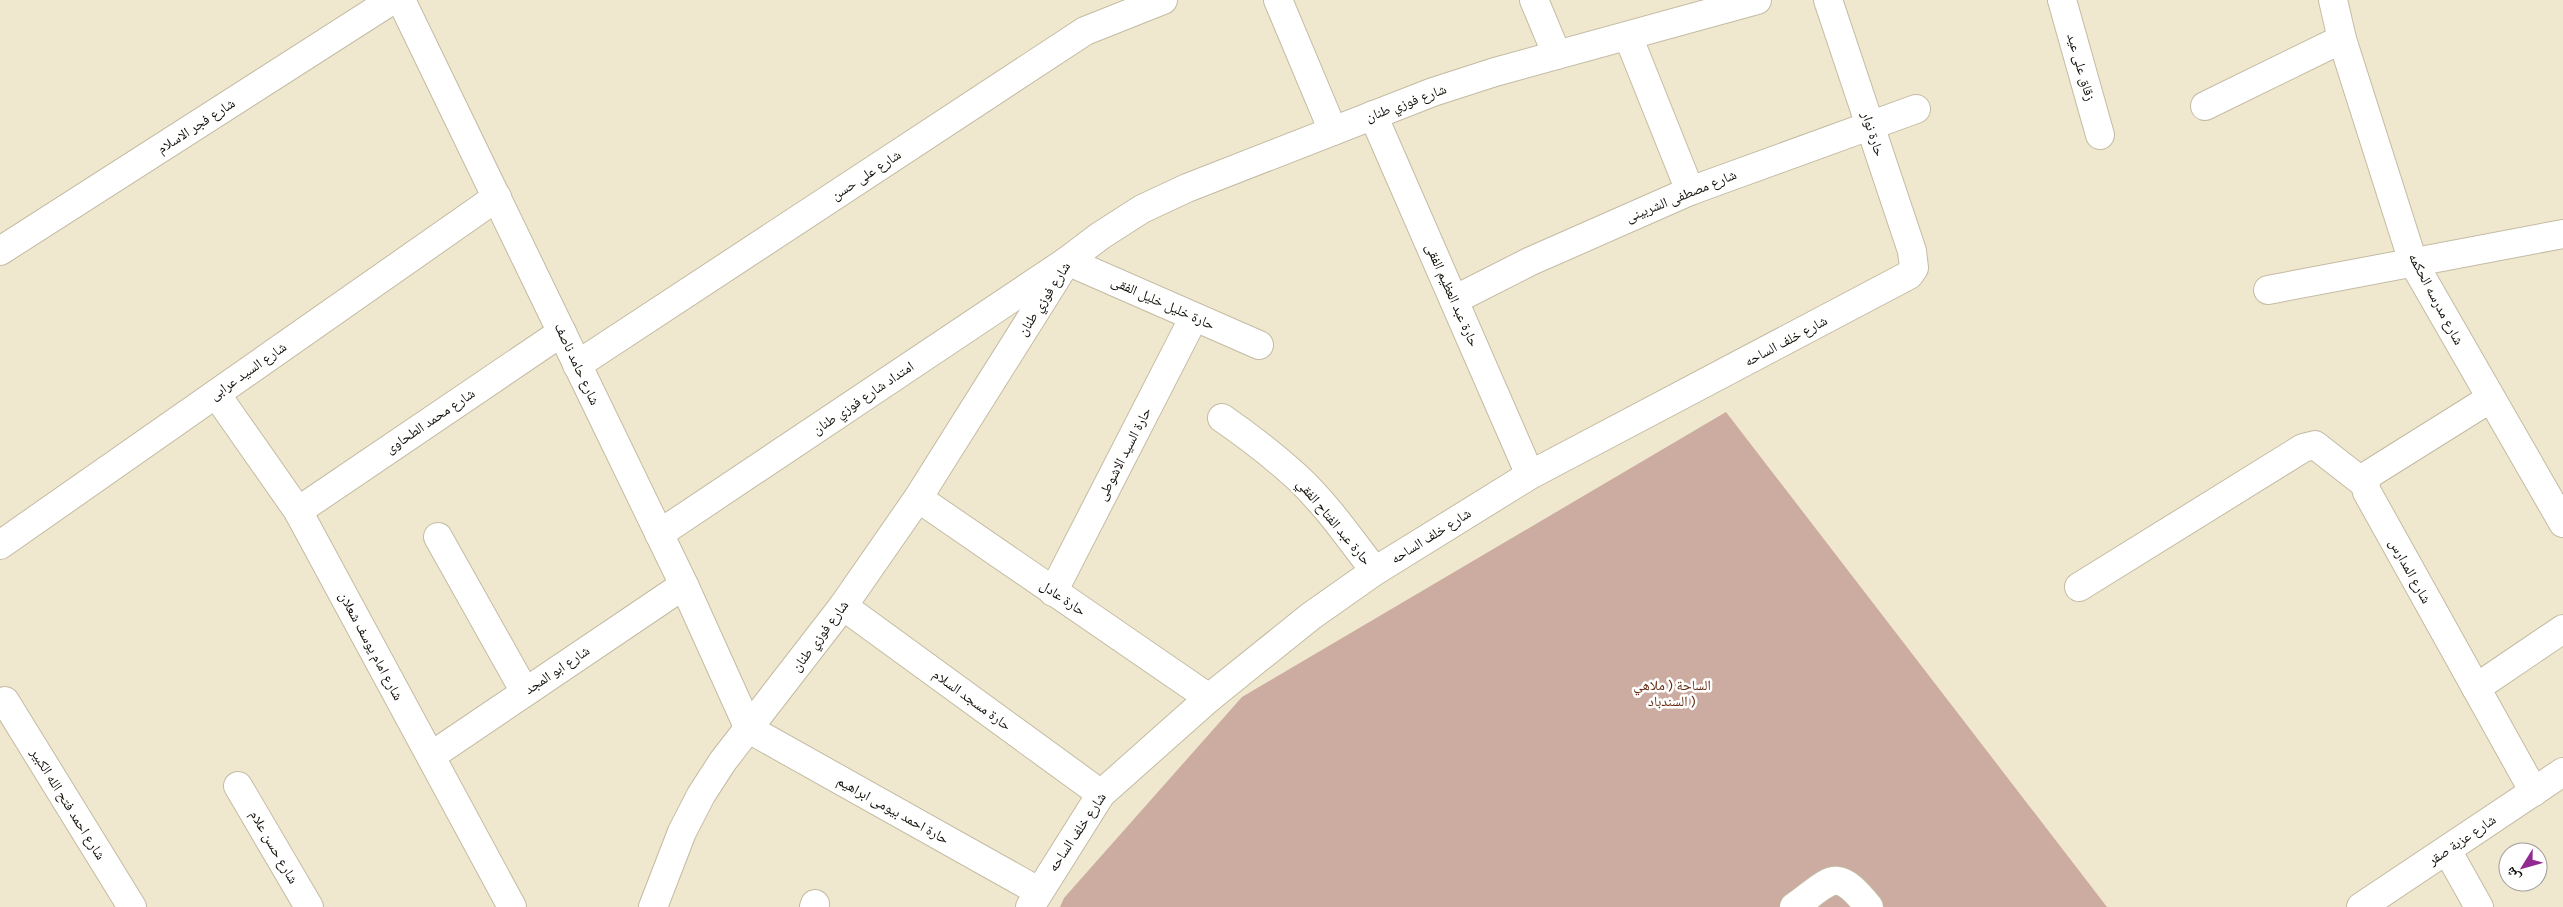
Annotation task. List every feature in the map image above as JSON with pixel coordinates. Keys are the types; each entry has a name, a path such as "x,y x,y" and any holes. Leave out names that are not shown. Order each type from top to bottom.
{"street":[{"name":"شارع فجر الاسلام","path":"0,251 392,0"},
{"name":"شارع حامد ناصف","path":"401,0 684,585 748,729"},
{"name":"شارع على حسن","path":"577,365 1085,31 1164,0"},
{"path":"1278,0 1333,131"},
{"path":"1534,0 1558,55"},
{"name":"شارع فوزي طنان","path":"654,907 682,832 701,795 723,760 843,606 918,498 1067,261 1100,236 1142,209 1187,188 1373,115 1486,75 1757,0"},
{"name":"حارة نوار","path":"1828,0 1912,250 1914,268"},
{"name":"زقاق على عيد","path":"2062,0 2100,134"},
{"name":"شارع مدرسه الحكمه","path":"2333,0 2342,39 2413,262 2563,523"},
{"path":"1628,36 1690,191"},
{"path":"2205,106 2342,39"},
{"name":"شارع مصطفى الشربينى","path":"1454,300 1531,261 1690,191 1916,109"},
{"name":"حارة عبد العظيم الفقى","path":"1373,115 1530,474"},
{"name":"شارع السيد عرابى","path":"0,545 497,197"},
{"path":"2268,290 2563,234"},
{"name":"حارة خليل خليل الفقى","path":"1067,261 1259,345"},
{"name":"امتداد شارع فوزي طنان","path":"659,534 1067,261"},
{"name":"شارع خلف الساحه","path":"1034,899 1101,794 1209,698 1311,616 1375,571 1530,474 1902,280 1909,276 1914,268"},
{"name":"حارة السيد الاشوطى","path":"1053,592 1194,317"},
{"name":"شارع محمد الطحاوى","path":"298,511 562,332"},
{"name":"شارع امام يوسف شعلان","path":"216,394 298,511 512,907"},
{"path":"2079,587 2303,448 2315,445 2365,484 2368,475 2491,398"},
{"name":"حارة عبد الفتاح الفقي","path":"1222,418 1262,446 1298,478 1331,514 1375,571"},
{"name":"شارع المدارس","path":"2365,484 2367,492 2534,792"},
{"name":"حارة عادل","path":"918,498 1209,698"},
{"path":"438,537 525,692"},
{"name":"شارع ابو المجد","path":"430,756 684,585"},
{"name":"حارة مسجد السلام","path":"843,606 1101,794"},
{"path":"2476,688 2563,630"},
{"name":"شارع احمد فتح الله الكبير","path":"5,700 132,907"},
{"name":"حارة احمد بيومى ابراهيم","path":"748,729 1034,899"},
{"name":"شارع عزبة صقر","path":"2361,907 2563,772"},
{"name":"شارع حسن علام","path":"238,786 309,907"},
{"path":"2447,850 2479,907"},
{"path":"1794,907 1831,881 1843,880 1854,888 1869,907"}],"green space":[{"name":"الساحة ( ملاهي السندباد )","path":"1726,412 2107,907 1060,907 1064,898 1242,697"}]}
